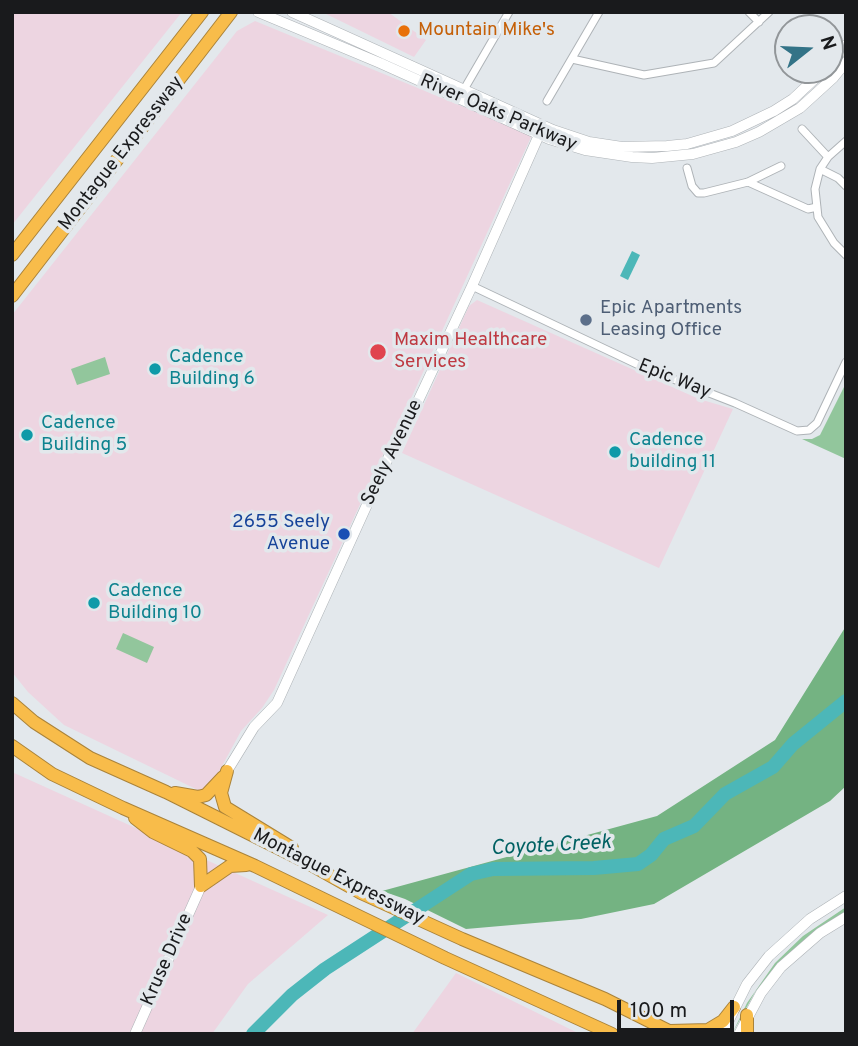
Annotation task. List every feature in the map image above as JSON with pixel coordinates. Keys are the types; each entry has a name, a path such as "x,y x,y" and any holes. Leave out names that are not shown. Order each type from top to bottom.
{"highway":[{"name":"Montague Expressway","path":"12,255 202,12"},
{"name":"Montague Expressway","path":"12,296 231,12"},
{"name":"Montague Expressway","path":"12,703 34,722 90,758 166,792 306,862 367,896 605,999 672,1033"},
{"name":"Montague Expressway","path":"12,746 52,774 612,1034"},
{"path":"166,792 206,795 227,771"},
{"path":"227,771 221,793 225,807 290,847 306,862"},
{"path":"123,808 153,832 192,851 200,859 201,886"},
{"path":"201,886 230,866 255,866"},
{"path":"672,1033 708,1030 723,1021 734,1007"},
{"path":"747,1015 747,1034"}],"street":[{"name":"River Oaks Parkway","path":"258,12 410,77 419,76 461,94"},
{"name":"River Oaks Parkway","path":"292,12 578,148 614,156 652,158 693,154 737,142 781,121 816,94 846,62"},
{"path":"461,94 509,12"},
{"path":"547,100 599,12"},
{"path":"750,12 759,22"},
{"path":"572,59 644,75 714,63 769,12"},
{"path":"335,44 348,44 382,59 393,60"},
{"name":"River Oaks Parkway","path":"541,130 622,147 687,144 756,121 793,99 809,84"},
{"path":"802,129 828,157"},
{"name":"Seely Avenue","path":"227,771 254,727 277,703 390,454 404,432 472,286 541,130"},
{"path":"846,141 828,157 820,169 815,190 818,217 834,243 846,255"},
{"path":"687,168 692,186 698,193 704,193 748,182 781,166"},
{"path":"820,169 838,178 846,186"},
{"path":"748,182 808,209 817,207"},
{"name":"Epic Way","path":"472,286 645,368 736,403 797,431 808,430 817,423 846,362"},
{"name":"Kruse Drive","path":"135,1034 201,886"},
{"path":"722,1034 747,984 785,939 846,896"},
{"path":"739,1034 747,1015 781,967 820,933 846,917"}],"shaded area":[{"path":"12,12 182,12 12,225"},
{"path":"322,12 388,12 426,40 414,57"},
{"path":"255,21 532,135 274,690 241,731 215,779 202,792 64,725 28,692 12,672 12,315 237,31"},
{"path":"477,300 699,399 733,409 659,568 402,453 469,306"},
{"path":"12,772 328,915 248,984 212,1034 12,1034"},
{"path":"456,973 580,1034 412,1034"}],"green space":[{"path":"105,357 110,374 77,385 71,369"},
{"path":"846,383 846,459 802,439 812,439 820,435"},
{"path":"846,626 846,786 830,801 654,904 581,919 466,929 405,899 382,891 657,816 775,740"},
{"path":"123,633 154,647 147,663 116,649"},
{"path":"846,907 846,913 806,939 777,966 755,992 732,1034 747,1003 775,963 803,936"}],"water":[{"path":"632,251 640,255 628,280 620,276"}],"waterway":[{"name":"Coyote Creek","path":"253,1034 292,995 325,969 471,874 493,869 594,868 638,864 651,855 664,839 694,826 725,794 773,767 793,744 846,701"}],"place":[{"name":"Mountain Mike's","path":"404,31"},
{"name":"Epic Apartments Leasing Office","path":"586,320"},
{"name":"Maxim Healthcare Services","path":"378,352"},
{"name":"Cadence Building 6","path":"155,369"},
{"name":"Cadence Building 5","path":"27,435"},
{"name":"Cadence building 11","path":"615,452"},
{"name":"2655 Seely Avenue","path":"344,534"},
{"name":"Cadence Building 10","path":"94,603"}]}
